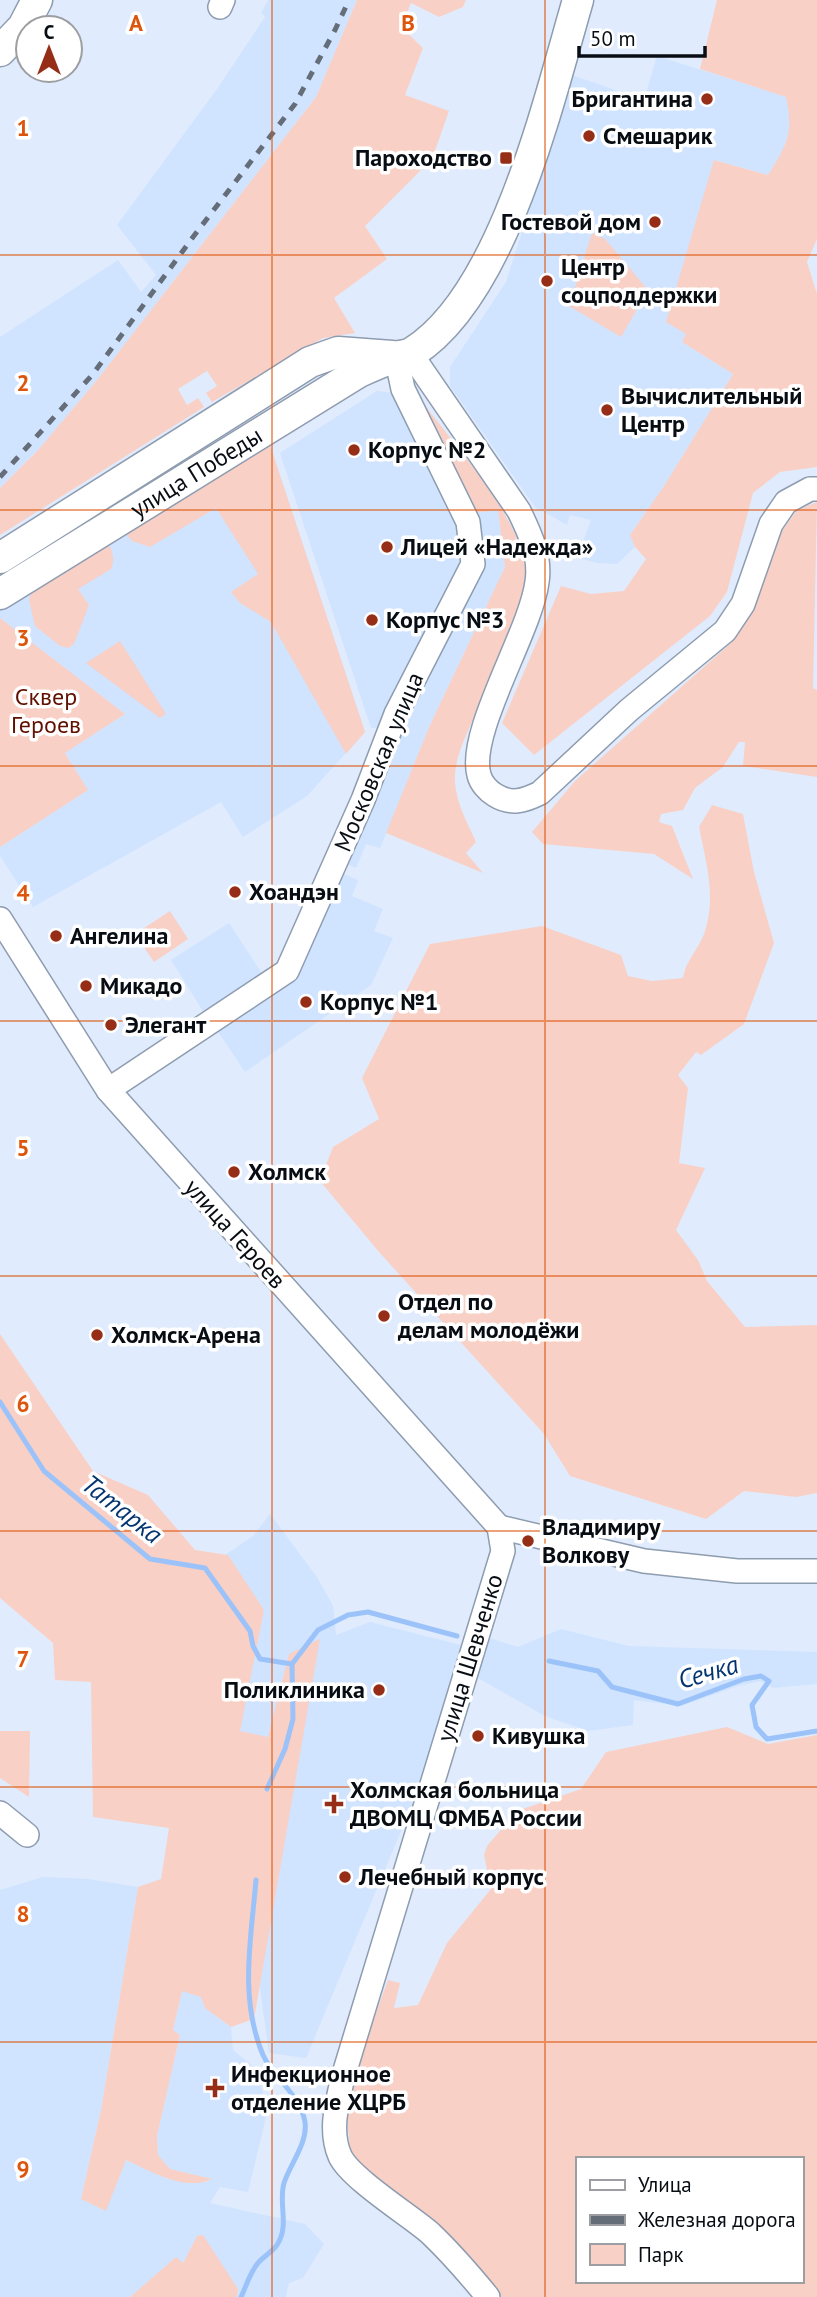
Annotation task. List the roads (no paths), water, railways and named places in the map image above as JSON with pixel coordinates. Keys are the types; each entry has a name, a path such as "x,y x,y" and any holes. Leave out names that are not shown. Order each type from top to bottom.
{"main road":[{"path":"0,51 23,27 37,0"},
{"name":"улица Победы","path":"0,594 359,372 403,355 436,334 460,308 485,269 507,221 578,0"},
{"name":"улица Победы","path":"0,558 310,362 338,352 403,355"}],"street":[{"path":"403,355 519,511 532,537 539,563 537,585 526,621 484,727 478,757 479,775 488,791 504,801 523,801 540,793 629,710 724,631 743,604 771,524 786,502 814,489"},
{"name":"Московская улица","path":"108,1090 287,971 363,800 396,714 473,564 468,522 403,389 403,355"},
{"name":"улица Героев","path":"0,919 108,1090 499,1527"},
{"path":"499,1527 644,1561 737,1571 817,1571"},
{"name":"улица Шевченко","path":"488,2297 460,2263 429,2233 352,2172 341,2158 335,2137 335,2113 343,2077 503,1551 499,1527"},
{"path":"0,1813 27,1835"}],"waterway":[{"name":"Татарка","path":"0,1402 44,1471 150,1559 205,1568 250,1631 253,1646 260,1659 292,1664"},
{"name":"Сечка","path":"292,1664 318,1630 348,1615 368,1612 457,1636"},
{"name":"Сечка","path":"549,1661 598,1671 612,1687 678,1704 744,1679 761,1676 769,1681 752,1705 756,1727 767,1739 817,1731"},
{"name":"Татарка","path":"267,1789 285,1749 293,1719 292,1664"},
{"name":"Татарка","path":"241,2297 255,2267 275,2248 281,2237 284,2183 301,2146 305,2130 298,2103 263,2055 251,2012 249,1969 256,1880"}],"railway":[{"path":"0,477 93,374 295,104 349,0"}],"place":[{"name":"Бригантина","path":"707,99"},
{"name":"Смешарик","path":"589,136"},
{"name":"Пароходство","path":"506,158"},
{"name":"Гостевой дом","path":"655,222"},
{"name":"Центр соцподдержки","path":"547,281"},
{"name":"Вычислительный Центр","path":"607,410"},
{"name":"Корпус №2","path":"354,450"},
{"name":"Лицей «Надежда»","path":"387,547"},
{"name":"Корпус №3","path":"372,620"},
{"name":"Хоандэн","path":"235,892"},
{"name":"Ангелина","path":"56,936"},
{"name":"Микадо","path":"86,986"},
{"name":"Корпус №1","path":"306,1002"},
{"name":"Элегант","path":"111,1025"},
{"name":"Холмск","path":"234,1172"},
{"name":"Отдел по делам молодёжи","path":"384,1316"},
{"name":"Холмск-Арена","path":"97,1335"},
{"name":"Владимиру Волкову","path":"528,1541"},
{"name":"Поликлиника","path":"379,1690"},
{"name":"Кивушка","path":"478,1736"},
{"name":"Холмская больница ДВОМЦ ФМБА России","path":"334,1804"},
{"name":"Лечебный корпус","path":"345,1877"},
{"name":"Инфекционное отделение ХЦРБ","path":"215,2088"}],"park label":[{"name":"Сквер Героев","path":"46,711"}]}
